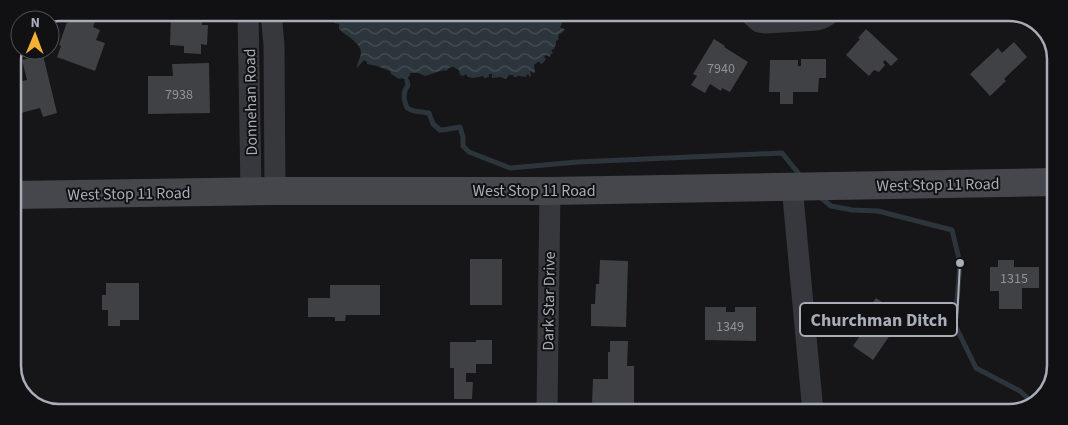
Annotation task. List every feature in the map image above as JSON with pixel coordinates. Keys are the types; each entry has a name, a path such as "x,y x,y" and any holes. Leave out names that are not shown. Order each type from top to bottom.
{"main road":[{"name":"West Stop 11 Road","path":"21,195 263,191 550,191 1047,182"}],"street":[{"name":"Donnehan Road","path":"249,21 263,191"},
{"name":"Donnehan Road","path":"263,191 274,45 272,21"},
{"path":"758,21 766,23 800,21"},
{"path":"792,186 812,404"},
{"name":"Dark Star Drive","path":"547,404 550,191"}],"water":[{"path":"334,21 563,21 560,27 565,29 559,34 559,39 556,41 554,49 551,50 553,54 550,57 546,55 543,63 540,64 538,62 534,65 535,72 530,71 531,76 529,77 527,74 526,77 509,75 506,79 501,77 492,78 492,74 489,74 489,77 485,78 484,76 473,78 468,77 466,74 460,75 459,70 453,67 446,71 425,76 418,73 410,73 407,81 403,78 399,79 391,74 390,71 367,64 364,60 357,68 361,54 360,48 339,29 339,24 334,23"}],"building":[{"path":"95,21 93,27 100,30 96,40 105,43 95,71 60,58 60,42 67,22"},
{"path":"171,21 202,21 202,25 208,25 207,45 201,44 201,54 184,53 184,46 170,45"},
{"path":"866,29 898,59 891,66 885,60 883,62 885,65 879,72 874,70 869,76 846,55"},
{"path":"714,39 748,62 730,92 722,88 721,91 710,84 705,93 691,85 697,76 693,74"},
{"path":"1014,42 1027,57 1004,79 1006,81 990,96 970,74 998,48 1002,53"},
{"path":"801,59 826,59 826,78 819,78 818,92 793,92 793,104 780,104 780,92 769,92 770,60 798,60 798,66 801,66"},
{"path":"22,60 44,60 57,113 43,117 40,108 21,113 21,81 27,80"},
{"path":"209,63 210,113 148,114 148,76 173,76 172,64"},
{"path":"470,259 502,259 502,305 470,305"},
{"path":"600,260 628,261 626,327 591,326 591,304 595,304 596,284 599,284"},
{"path":"998,260 1014,260 1014,267 1039,267 1039,288 1022,288 1022,309 999,309 999,291 990,291 990,267 998,267"},
{"path":"106,283 139,283 139,320 120,320 120,326 108,326 108,310 102,310 102,295 106,295"},
{"path":"330,285 380,285 380,315 346,315 345,321 335,321 335,317 308,317 308,298 330,298"},
{"path":"876,298 903,316 873,360 853,346 865,328 862,326 868,316 865,314"},
{"path":"705,307 726,307 726,312 735,312 735,307 756,307 756,341 705,340"},
{"path":"476,340 492,340 492,364 476,364 476,373 466,373 466,382 473,382 472,399 454,399 454,368 450,368 450,342 476,342"},
{"path":"610,341 628,341 627,366 634,366 634,404 592,404 593,379 608,379 608,352 610,352"}],"waterway":[{"path":"407,81 408,85 404,96 407,108 429,113 433,124 440,130 460,127 463,146 469,152 510,168 578,162 782,153 799,174"},
{"path":"819,196 831,206 852,210 878,211 952,230 960,263 955,325 976,368 1020,391 1028,399"}],"place":[{"name":"Churchman Ditch","path":"960,263"}]}
